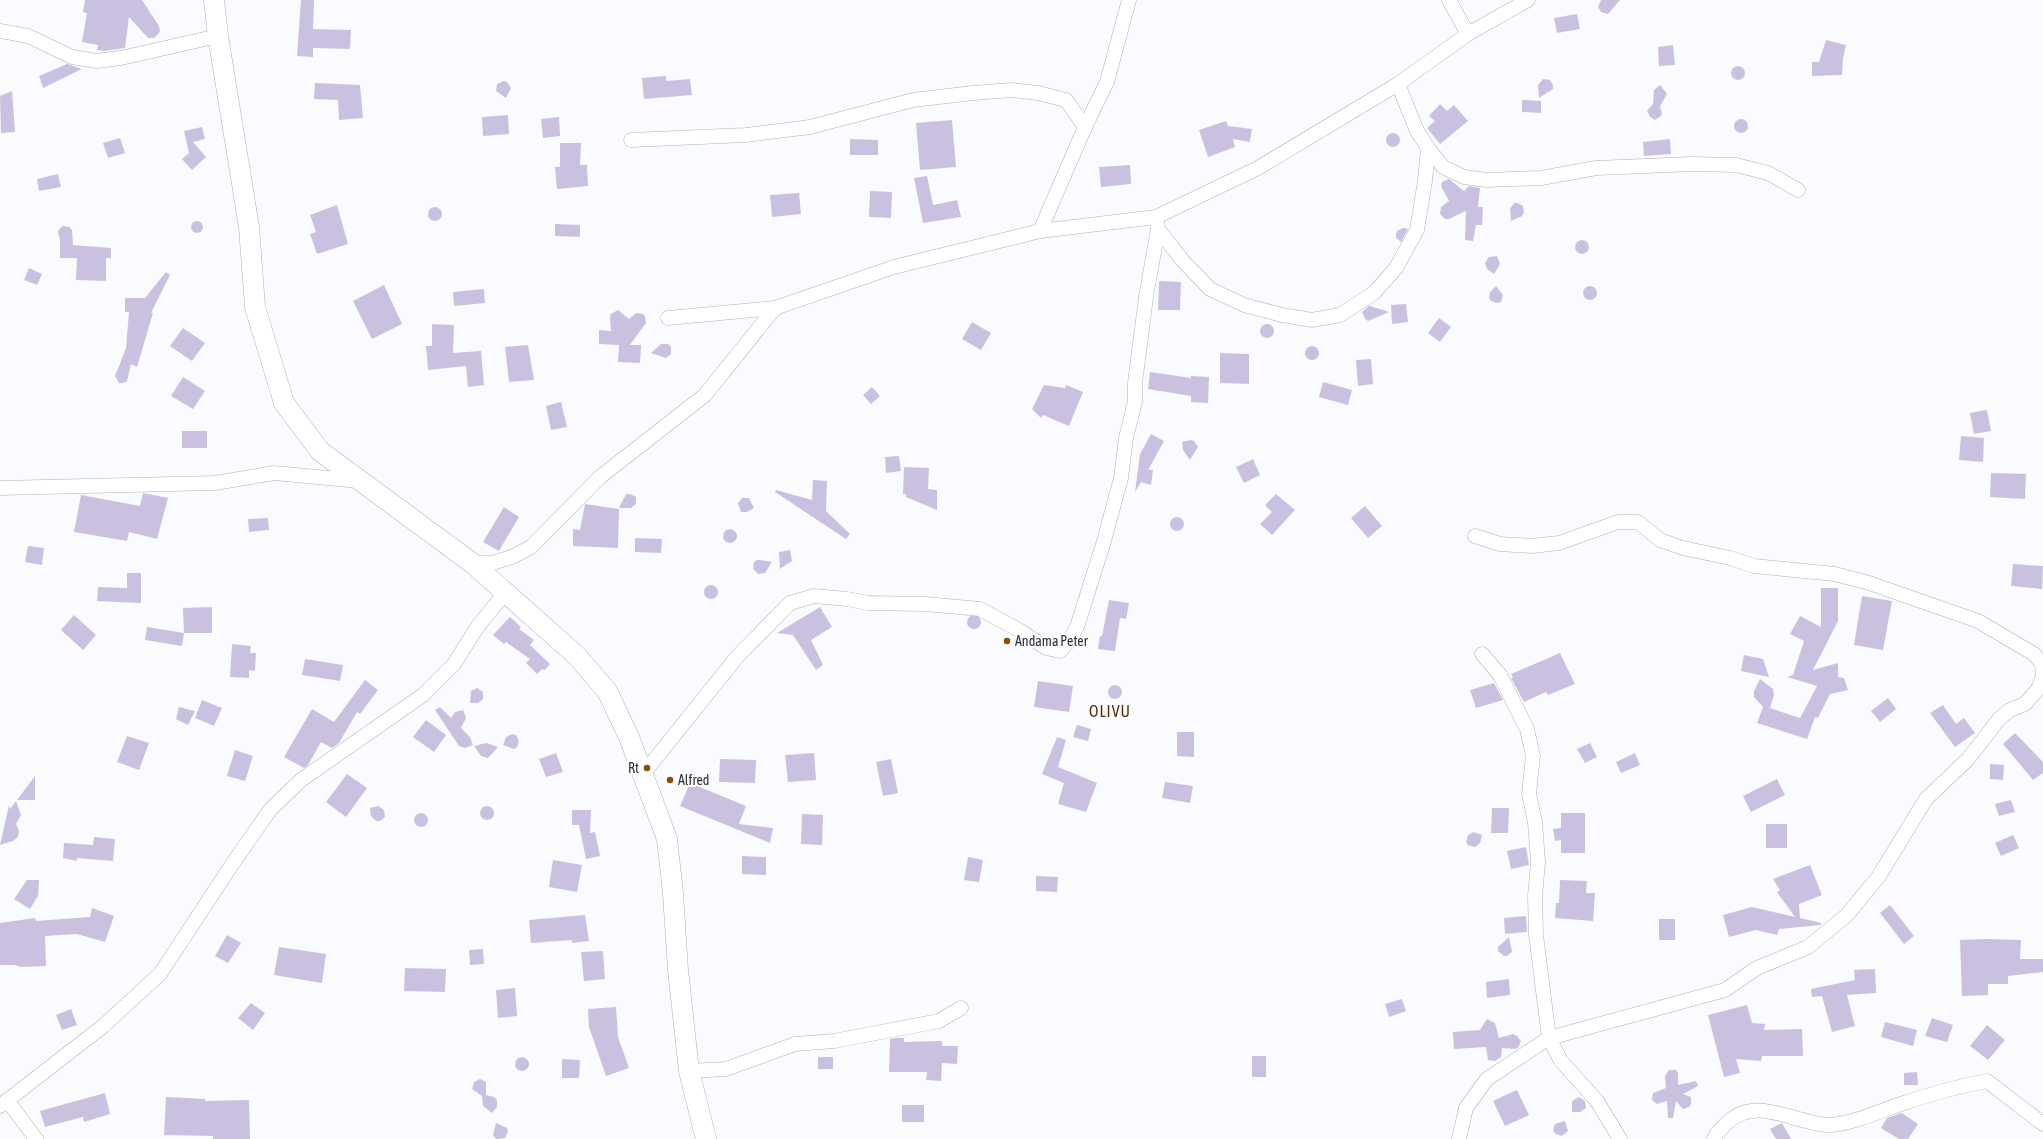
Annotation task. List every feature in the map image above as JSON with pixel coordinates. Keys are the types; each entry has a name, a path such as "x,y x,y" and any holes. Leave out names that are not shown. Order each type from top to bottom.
{"street":[{"path":"214,0 218,36 249,227 255,307 272,369 284,403 320,451 472,563 577,656 607,691 629,737 667,839 673,893 678,970 689,1071 706,1139"},
{"path":"1040,232 1085,127 1107,82 1129,0"},
{"path":"1449,0 1468,34"},
{"path":"668,318 775,308 894,267 1040,232 1157,223 1258,168 1398,84 1468,34 1528,0"},
{"path":"0,31 28,36 72,57 96,61 121,58 218,36"},
{"path":"1398,84 1417,131 1428,148 1443,167 1464,177 1487,180 1541,178 1596,168 1692,164 1736,165 1768,173 1798,190"},
{"path":"630,140 746,135 810,127 913,100 1012,90 1038,93 1066,100 1085,127"},
{"path":"1157,223 1183,261 1210,289 1244,305 1312,320 1340,315 1374,293 1396,268 1417,230 1425,181 1428,148"},
{"path":"643,774 737,657 790,603 800,599 814,596 847,598 868,603 926,604 980,609 1019,630 1046,648 1060,651 1070,640 1077,627 1104,541 1121,478 1126,438 1135,401 1135,383 1157,223"},
{"path":"472,563 492,563 512,557 531,547 600,477 705,395 775,308"},
{"path":"0,488 215,483 274,473 361,481"},
{"path":"1459,1139 1466,1108 1487,1079 1549,1038 1726,990 1757,968 1808,947 1847,915 1879,876 1926,799 1968,759 2000,718 2010,710 2025,704 2038,689 2043,675 2042,664 2034,654 1978,621 1869,583 1836,574 1754,566 1730,558 1683,548 1660,540 1638,522 1618,522 1558,543 1532,546 1500,544 1474,536"},
{"path":"36,1139 4,1103 62,1060 102,1027 160,974 270,810 301,780 423,695 454,664 478,626 505,593"},
{"path":"1482,654 1500,675 1527,729 1532,756 1529,794 1535,822 1538,862 1535,896 1536,935 1549,1038 1561,1061 1597,1101 1620,1139"},
{"path":"689,1071 726,1069 795,1044 834,1041 939,1021 961,1008"},
{"path":"1714,1139 1717,1133 1736,1114 1762,1110 1794,1116 1812,1123 1830,1125 1862,1118 1947,1089 1987,1081 2043,1124"}],"building":[{"path":"85,0 142,0 159,26 160,32 154,38 148,38 129,17 125,48 104,51 97,50 98,45 82,42 87,13 83,12"},
{"path":"301,0 314,0 313,29 351,30 350,49 313,48 313,57 297,56"},
{"path":"1601,0 1620,0 1608,14 1601,12 1598,7"},
{"path":"1577,14 1580,29 1557,33 1554,18"},
{"path":"1826,40 1846,45 1843,58 1842,75 1812,76 1812,62 1819,62"},
{"path":"1673,45 1675,65 1659,66 1658,47"},
{"path":"67,64 82,69 43,88 39,76"},
{"path":"1735,66 1741,66 1745,70 1745,76 1741,80 1735,80 1731,76 1731,70"},
{"path":"666,76 666,81 690,79 692,95 644,99 642,78"},
{"path":"1543,79 1550,80 1553,85 1553,89 1539,98 1538,85"},
{"path":"504,81 507,82 511,88 506,98 496,91 497,84"},
{"path":"315,83 360,85 363,118 339,120 338,100 314,99"},
{"path":"1660,85 1667,94 1660,106 1662,115 1655,120 1650,117 1647,111 1653,104 1654,90"},
{"path":"12,91 15,132 1,133 0,96"},
{"path":"1522,100 1541,101 1541,113 1522,112"},
{"path":"1440,104 1447,111 1454,105 1468,121 1440,144 1427,128 1435,121 1429,116"},
{"path":"508,115 509,134 483,136 482,117"},
{"path":"559,117 560,136 543,138 541,119"},
{"path":"1738,119 1744,119 1748,123 1748,129 1744,133 1738,133 1734,129 1734,123"},
{"path":"952,120 956,167 920,170 916,123"},
{"path":"1226,121 1228,126 1252,129 1250,142 1233,139 1235,147 1208,157 1199,130"},
{"path":"202,127 205,139 193,142 206,157 192,170 182,159 189,153 184,131"},
{"path":"1390,133 1396,133 1400,137 1400,143 1396,147 1390,147 1386,143 1386,137"},
{"path":"120,138 125,153 108,158 103,143"},
{"path":"850,139 878,140 878,155 850,155"},
{"path":"1670,139 1671,154 1644,156 1643,142"},
{"path":"560,143 581,143 580,165 587,165 588,186 557,189 555,167 560,167"},
{"path":"1130,165 1131,184 1101,187 1099,167"},
{"path":"58,174 61,187 39,191 37,179"},
{"path":"927,176 933,205 957,200 961,217 923,223 914,178"},
{"path":"1449,179 1464,191 1469,186 1480,188 1478,207 1483,207 1482,225 1476,225 1473,241 1465,240 1466,211 1449,219 1445,219 1440,214 1441,207 1449,201 1441,186 1442,182"},
{"path":"870,191 892,192 891,218 869,217"},
{"path":"799,193 801,214 772,217 770,195"},
{"path":"1514,203 1523,206 1524,213 1522,216 1511,221 1510,209"},
{"path":"337,205 348,244 317,254 310,234 316,232 310,215"},
{"path":"432,207 438,207 442,211 442,217 438,221 432,221 428,217 428,211"},
{"path":"199,221 202,222 202,232 195,233 192,232 191,225 192,222"},
{"path":"555,224 580,225 580,237 555,236"},
{"path":"63,226 69,227 72,230 73,245 111,248 111,258 106,258 106,281 76,280 77,258 60,258 60,239 58,233 59,229"},
{"path":"1403,228 1408,229 1401,242 1396,238 1396,234 1397,231"},
{"path":"1579,240 1585,240 1589,244 1589,250 1585,254 1579,254 1575,250 1575,244"},
{"path":"1497,256 1500,264 1494,274 1487,269 1485,263 1489,257"},
{"path":"29,268 42,274 37,285 24,280"},
{"path":"166,272 170,275 151,313 153,313 137,367 131,364 127,381 119,383 115,376 126,348 129,312 125,312 125,298 145,298"},
{"path":"1159,281 1181,282 1180,310 1158,310"},
{"path":"384,285 402,324 372,339 353,301"},
{"path":"1496,286 1503,295 1501,302 1497,303 1491,301 1489,298 1490,292"},
{"path":"1587,286 1593,286 1597,290 1597,296 1593,300 1587,300 1583,296 1583,290"},
{"path":"484,289 485,303 454,306 453,292"},
{"path":"1406,304 1408,322 1392,324 1391,305"},
{"path":"1369,306 1389,312 1368,321 1365,319 1362,312"},
{"path":"618,310 629,319 636,313 643,314 645,316 646,323 630,345 641,345 640,363 618,362 619,345 599,344 599,330 611,331 611,314"},
{"path":"1439,318 1451,327 1440,342 1428,333"},
{"path":"972,322 991,333 981,350 962,339"},
{"path":"432,324 454,325 453,353 481,351 484,385 468,387 466,366 428,370 426,346 432,346"},
{"path":"1264,324 1270,324 1274,328 1274,334 1270,338 1264,338 1260,334 1260,328"},
{"path":"183,328 205,343 192,361 170,346"},
{"path":"661,344 668,344 671,347 671,354 666,358 651,353"},
{"path":"528,345 534,380 509,382 505,347"},
{"path":"1309,346 1315,346 1319,350 1319,356 1315,360 1309,360 1305,356 1305,350"},
{"path":"1220,353 1249,354 1249,384 1220,383"},
{"path":"1371,359 1373,384 1358,386 1356,360"},
{"path":"1150,372 1191,378 1191,376 1209,377 1208,403 1191,402 1191,396 1148,389"},
{"path":"183,377 205,391 193,409 171,396"},
{"path":"1323,382 1352,390 1348,405 1319,397"},
{"path":"1044,385 1065,388 1066,385 1083,392 1069,426 1043,415 1041,418 1032,409"},
{"path":"872,387 880,396 871,404 863,395"},
{"path":"561,402 567,427 551,430 546,406"},
{"path":"1987,410 1991,431 1974,434 1970,413"},
{"path":"182,431 207,431 207,448 182,448"},
{"path":"1151,434 1164,441 1148,470 1153,470 1151,485 1141,482 1135,492 1140,454"},
{"path":"1961,436 1984,438 1983,462 1959,460"},
{"path":"1191,440 1194,441 1198,447 1190,460 1183,450 1182,442"},
{"path":"899,456 901,471 886,473 885,457"},
{"path":"1253,459 1260,475 1244,483 1236,467"},
{"path":"904,467 929,468 928,489 937,490 937,510 906,497 906,494 903,494"},
{"path":"1991,473 2026,474 2025,499 1990,497"},
{"path":"813,480 827,481 826,511 850,534 846,539 775,492 776,490 812,500"},
{"path":"143,493 168,498 157,539 129,532 127,541 74,532 81,495 140,506"},
{"path":"626,494 636,497 636,504 631,508 619,508"},
{"path":"1276,494 1295,510 1272,535 1260,524 1272,512 1265,505"},
{"path":"742,498 749,498 754,508 747,512 741,512 738,503"},
{"path":"585,504 619,509 618,548 573,546 573,529 580,530"},
{"path":"1365,506 1382,526 1368,538 1351,518"},
{"path":"504,507 519,517 499,551 483,542"},
{"path":"1174,517 1180,517 1184,521 1184,527 1180,531 1174,531 1170,527 1170,521"},
{"path":"268,518 269,530 249,532 248,519"},
{"path":"727,529 733,529 737,533 737,539 733,543 727,543 723,539 723,533"},
{"path":"635,538 662,539 661,553 635,552"},
{"path":"28,546 44,548 42,565 25,562"},
{"path":"790,550 792,561 780,569 779,552"},
{"path":"757,560 772,562 765,573 758,574 753,569 754,562"},
{"path":"2013,564 2043,566 2042,589 2011,586"},
{"path":"127,573 141,573 141,603 97,601 98,587 127,588"},
{"path":"708,585 714,585 718,589 718,595 714,599 708,599 704,595 704,589"},
{"path":"1821,588 1838,588 1838,621 1813,670 1838,663 1838,677 1844,678 1848,690 1830,694 1818,718 1815,717 1807,739 1757,723 1763,707 1754,697 1754,691 1760,679 1773,689 1774,695 1770,708 1800,718 1817,686 1787,677 1793,675 1804,641 1790,634 1800,616 1821,627"},
{"path":"1862,596 1892,601 1883,650 1854,645"},
{"path":"1109,600 1129,603 1126,619 1120,618 1115,651 1098,649"},
{"path":"212,607 212,633 184,633 183,608"},
{"path":"820,607 832,627 811,640 823,665 816,670 793,635 777,633"},
{"path":"74,615 96,635 83,650 61,630"},
{"path":"974,615 979,617 981,622 979,627 974,629 969,627 967,622 969,617"},
{"path":"510,617 521,627 519,629 534,640 530,645 550,664 545,670 542,669 537,674 526,663 530,659 506,642 504,644 493,635"},
{"path":"147,627 184,633 182,646 145,640"},
{"path":"232,644 251,646 250,653 256,653 255,671 249,670 249,678 230,677"},
{"path":"1560,653 1575,684 1548,695 1546,692 1524,702 1511,678 1513,678 1511,674"},
{"path":"1744,655 1763,659 1769,677 1741,671"},
{"path":"305,659 343,665 340,681 302,675"},
{"path":"365,680 378,690 360,714 357,712 339,743 332,748 321,742 308,765 304,768 284,757 312,709 334,722"},
{"path":"1038,681 1073,686 1069,712 1034,707"},
{"path":"1494,683 1503,700 1476,708 1470,690"},
{"path":"1112,685 1118,685 1122,689 1122,695 1118,699 1112,699 1108,695 1108,689"},
{"path":"477,688 483,692 483,699 478,703 470,703 471,691"},
{"path":"1888,698 1896,709 1880,722 1871,711"},
{"path":"202,700 222,708 214,726 195,718"},
{"path":"1943,705 1956,724 1964,718 1975,733 1955,747 1930,713"},
{"path":"179,707 195,711 188,725 176,719"},
{"path":"440,707 451,718 455,712 463,710 466,718 461,728 470,737 473,745 465,748 459,746 435,710"},
{"path":"426,720 446,735 434,752 413,737"},
{"path":"1077,725 1091,729 1088,741 1073,737"},
{"path":"1177,732 1194,732 1194,757 1177,756"},
{"path":"2015,733 2043,762 2043,773 2033,780 2003,744"},
{"path":"512,734 516,735 519,741 517,747 514,749 503,745 506,737"},
{"path":"127,736 149,743 139,770 117,762"},
{"path":"1057,737 1066,740 1058,767 1097,783 1086,812 1058,804 1064,783 1042,774"},
{"path":"486,743 498,747 488,758 481,756 474,746"},
{"path":"1590,743 1597,757 1585,763 1577,749"},
{"path":"235,750 253,756 245,781 227,776"},
{"path":"556,753 563,772 546,777 539,759"},
{"path":"814,753 816,780 788,782 785,755"},
{"path":"1635,753 1640,765 1621,773 1616,762"},
{"path":"720,759 756,760 755,783 719,782"},
{"path":"891,759 898,793 883,796 876,762"},
{"path":"1990,764 2004,765 2003,780 1990,779"},
{"path":"347,774 367,788 346,817 326,802"},
{"path":"35,776 35,800 17,800"},
{"path":"1777,779 1785,795 1751,812 1743,796"},
{"path":"1165,782 1193,786 1190,803 1162,798"},
{"path":"690,783 746,806 739,824 773,828 770,843 680,806"},
{"path":"2011,800 2015,812 1999,816 1995,804"},
{"path":"16,801 21,815 16,824 19,831 18,837 13,841 0,845 9,805 10,809"},
{"path":"378,806 384,810 385,817 380,821 376,821 371,816 370,808"},
{"path":"484,806 490,806 494,810 494,816 490,820 484,820 480,816 480,810"},
{"path":"1492,808 1509,808 1508,833 1491,833"},
{"path":"572,810 591,810 590,833 595,832 600,856 586,859 579,825 572,825"},
{"path":"418,813 424,813 428,817 428,823 424,827 418,827 414,823 414,817"},
{"path":"1561,813 1585,813 1585,853 1561,853 1561,840 1555,841 1553,829 1561,828"},
{"path":"802,814 823,815 822,845 801,844"},
{"path":"1766,824 1787,824 1787,848 1766,848"},
{"path":"1474,832 1482,835 1480,843 1475,847 1468,845 1466,842 1468,835"},
{"path":"2013,835 2019,848 2001,856 1995,843"},
{"path":"94,837 115,839 113,861 77,858 77,861 63,858 64,843 93,845"},
{"path":"1526,847 1529,865 1511,869 1507,851"},
{"path":"742,856 766,857 766,875 742,874"},
{"path":"968,857 983,860 979,882 964,880"},
{"path":"553,860 582,865 577,892 549,887"},
{"path":"1810,865 1822,895 1799,904 1800,918 1821,923 1821,925 1779,929 1777,935 1756,930 1729,937 1723,915 1752,907 1795,917 1777,892 1780,890 1773,879"},
{"path":"1036,876 1058,877 1057,892 1036,891"},
{"path":"27,880 39,880 38,896 30,909 14,899"},
{"path":"1560,880 1587,881 1586,893 1595,893 1593,921 1555,918 1556,903 1559,903"},
{"path":"1890,905 1914,936 1904,944 1880,913"},
{"path":"92,908 114,916 105,942 77,934 45,936 46,966 21,967 15,965 0,965 0,923 35,918 36,921 90,917"},
{"path":"585,915 589,941 572,943 572,940 531,943 529,920"},
{"path":"1526,916 1527,932 1505,934 1504,918"},
{"path":"1659,919 1675,919 1675,940 1659,940"},
{"path":"227,935 241,943 228,963 215,956"},
{"path":"1509,937 1512,952 1507,956 1504,956 1498,951 1498,947"},
{"path":"1960,940 2021,940 2020,959 2043,959 2043,972 2008,976 2008,984 1988,984 1988,995 1962,996"},
{"path":"279,947 326,954 322,983 274,975"},
{"path":"483,949 484,964 470,965 469,950"},
{"path":"603,951 605,979 584,981 581,952"},
{"path":"405,968 446,969 445,992 404,991"},
{"path":"1875,969 1876,993 1847,995 1855,1026 1832,1032 1822,996 1812,997 1811,989 1855,980 1854,970"},
{"path":"1509,979 1510,995 1487,998 1486,982"},
{"path":"515,988 517,1016 498,1018 496,990"},
{"path":"1402,999 1406,1011 1389,1017 1385,1004"},
{"path":"251,1003 265,1013 253,1030 238,1018"},
{"path":"1747,1005 1752,1023 1765,1024 1764,1030 1802,1029 1803,1056 1762,1056 1761,1061 1736,1059 1740,1073 1724,1077 1708,1015"},
{"path":"616,1007 618,1037 629,1068 606,1076 589,1027 588,1009"},
{"path":"71,1009 77,1025 62,1030 56,1015"},
{"path":"1932,1018 1953,1025 1947,1042 1925,1036"},
{"path":"1487,1019 1495,1023 1499,1038 1513,1034 1517,1036 1521,1041 1518,1048 1502,1048 1501,1057 1495,1061 1488,1060 1486,1047 1454,1049 1453,1032 1480,1030"},
{"path":"1885,1022 1917,1030 1913,1046 1881,1037"},
{"path":"1987,1025 2005,1040 1988,1060 1970,1046"},
{"path":"904,1038 904,1042 942,1041 942,1046 958,1046 957,1064 942,1063 941,1081 926,1080 927,1072 889,1072 890,1039"},
{"path":"1252,1056 1266,1056 1266,1077 1252,1077"},
{"path":"519,1057 525,1057 529,1061 529,1067 525,1071 519,1071 515,1067 515,1061"},
{"path":"818,1057 833,1057 833,1069 818,1069"},
{"path":"562,1059 580,1060 579,1078 562,1078"},
{"path":"1669,1070 1676,1070 1678,1073 1678,1085 1696,1081 1698,1086 1683,1094 1691,1097 1691,1104 1689,1107 1683,1109 1676,1101 1673,1118 1668,1118 1667,1101 1657,1104 1652,1100 1653,1093 1666,1088 1665,1076"},
{"path":"1917,1072 1918,1085 1904,1085 1904,1073"},
{"path":"480,1079 486,1082 486,1095 494,1097 497,1100 497,1107 492,1113 483,1106 482,1096 472,1089 474,1082"},
{"path":"1517,1090 1529,1115 1505,1126 1493,1101"},
{"path":"105,1093 110,1114 84,1122 83,1117 45,1127 40,1111"},
{"path":"166,1097 205,1099 205,1101 249,1100 250,1139 213,1139 213,1136 164,1135"},
{"path":"1579,1097 1585,1101 1586,1108 1580,1112 1572,1112 1572,1101"},
{"path":"902,1105 924,1105 924,1122 902,1122"},
{"path":"1902,1113 1918,1124 1908,1139 1899,1139 1881,1128 1887,1118"},
{"path":"1565,1121 1568,1131 1562,1136 1556,1134 1553,1131 1555,1124"},
{"path":"496,1123 507,1128 508,1131 505,1138 496,1139 493,1135"},
{"path":"1782,1123 1791,1139 1776,1139 1770,1129"}],"place":[{"name":"Andama Peter","path":"1007,641"},
{"name":"Rt","path":"647,768"},
{"name":"Alfred","path":"670,780"}],"district":[{"name":"OLIVU","path":"1110,711"}]}
